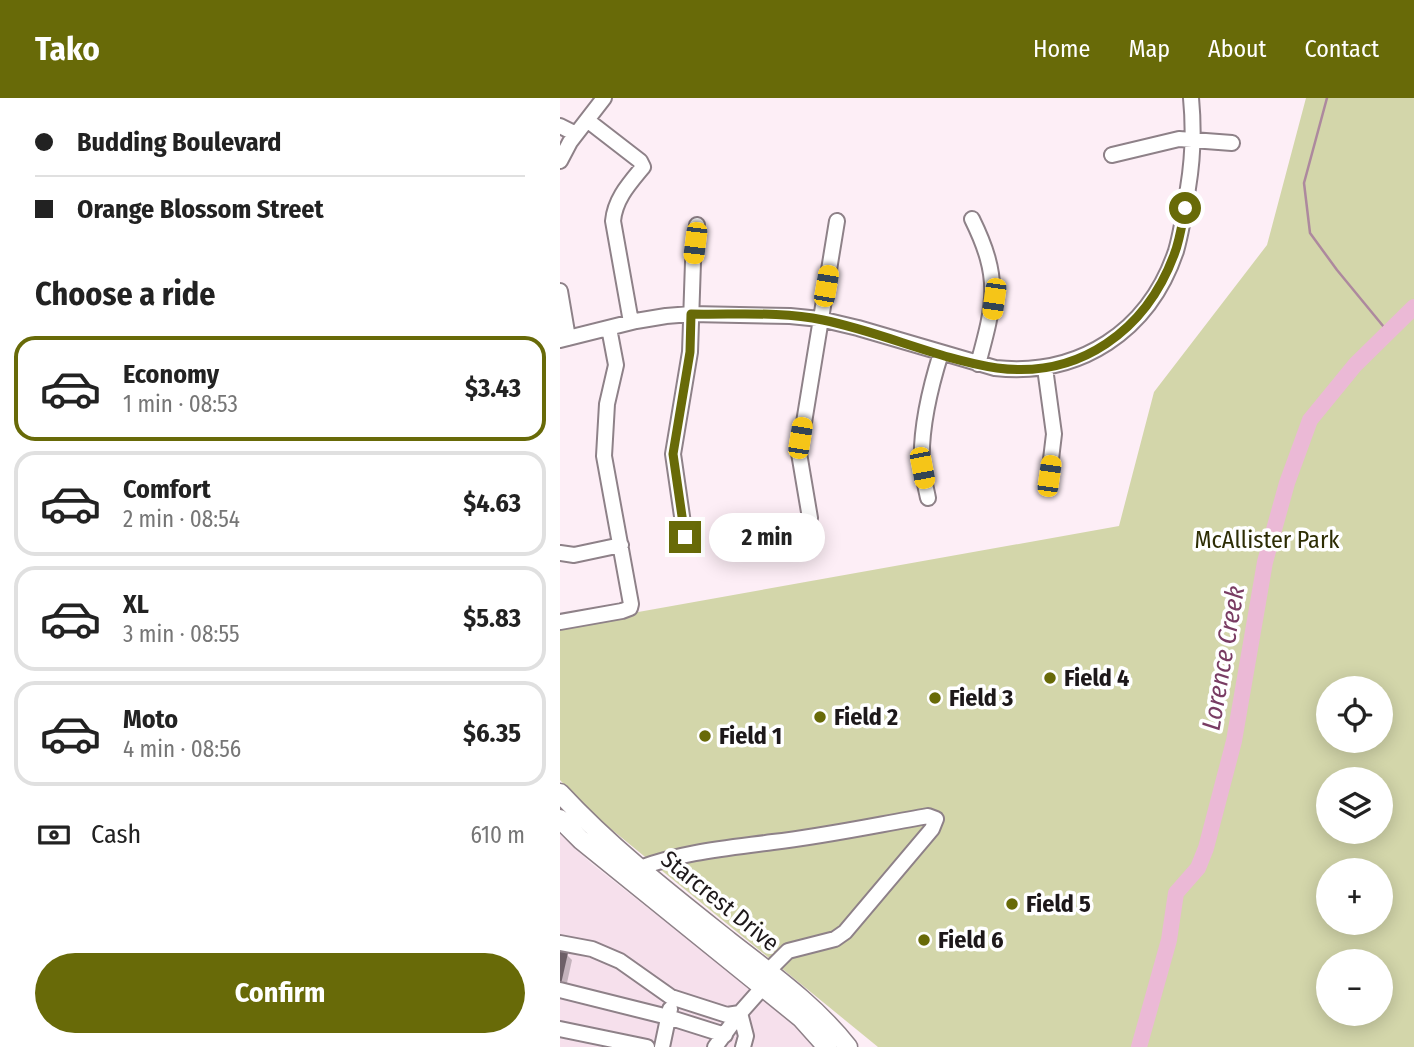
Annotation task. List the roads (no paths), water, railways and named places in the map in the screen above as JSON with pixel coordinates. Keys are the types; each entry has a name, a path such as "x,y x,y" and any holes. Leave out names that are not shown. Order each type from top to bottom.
{"main road":[{"name":"Starcrest Drive","path":"560,793 602,836 766,979 827,1047"},
{"name":"Starcrest Drive","path":"560,819 619,871 766,979 817,1011 848,1047"}],"street":[{"path":"560,161 576,134 604,98"},
{"path":"560,291 564,339 631,323 691,314 820,319 978,364 1013,369 1045,368 1079,358 1119,336 1134,322 1168,270 1179,238 1185,208 1193,141 1191,98"},
{"path":"587,120 640,161 643,167 620,197 612,221 631,323"},
{"path":"560,126 576,134"},
{"path":"1112,155 1179,139 1233,143"},
{"path":"972,219 989,257 993,282 991,318 978,364"},
{"path":"810,518 799,453 837,221"},
{"path":"685,537 673,454 690,352 697,225"},
{"path":"560,622 630,608 631,604 604,456 607,404 616,365 609,328"},
{"path":"928,498 922,468 922,442 941,353"},
{"path":"1045,368 1054,434 1049,476"},
{"path":"560,553 585,553 621,545"},
{"path":"640,868 723,848 928,816 936,820 932,829 845,932 835,939 788,951 715,1047"},
{"path":"560,943 592,949 620,961 671,997 727,1015 740,1013"},
{"path":"560,990 668,1017 725,1035"},
{"path":"662,1047 671,997"},
{"path":"740,1013 746,1036 743,1047"},
{"path":"560,1029 647,1047"}],"waterway":[{"path":"1327,98 1304,183 1310,233 1388,332"},
{"name":"Lorence Creek","path":"1139,1047 1169,940 1176,893 1198,868 1206,848 1234,741 1265,562 1287,483 1310,420 1355,365 1414,307"}],"place":[{"name":"Field 4","path":"1050,678"},
{"name":"Field 3","path":"935,698"},
{"name":"Field 2","path":"820,717"},
{"name":"Field 1","path":"705,736"},
{"name":"Field 5","path":"1012,904"},
{"name":"Field 6","path":"924,940"}],"park label":[{"name":"McAllister Park","path":"1267,540"}]}
